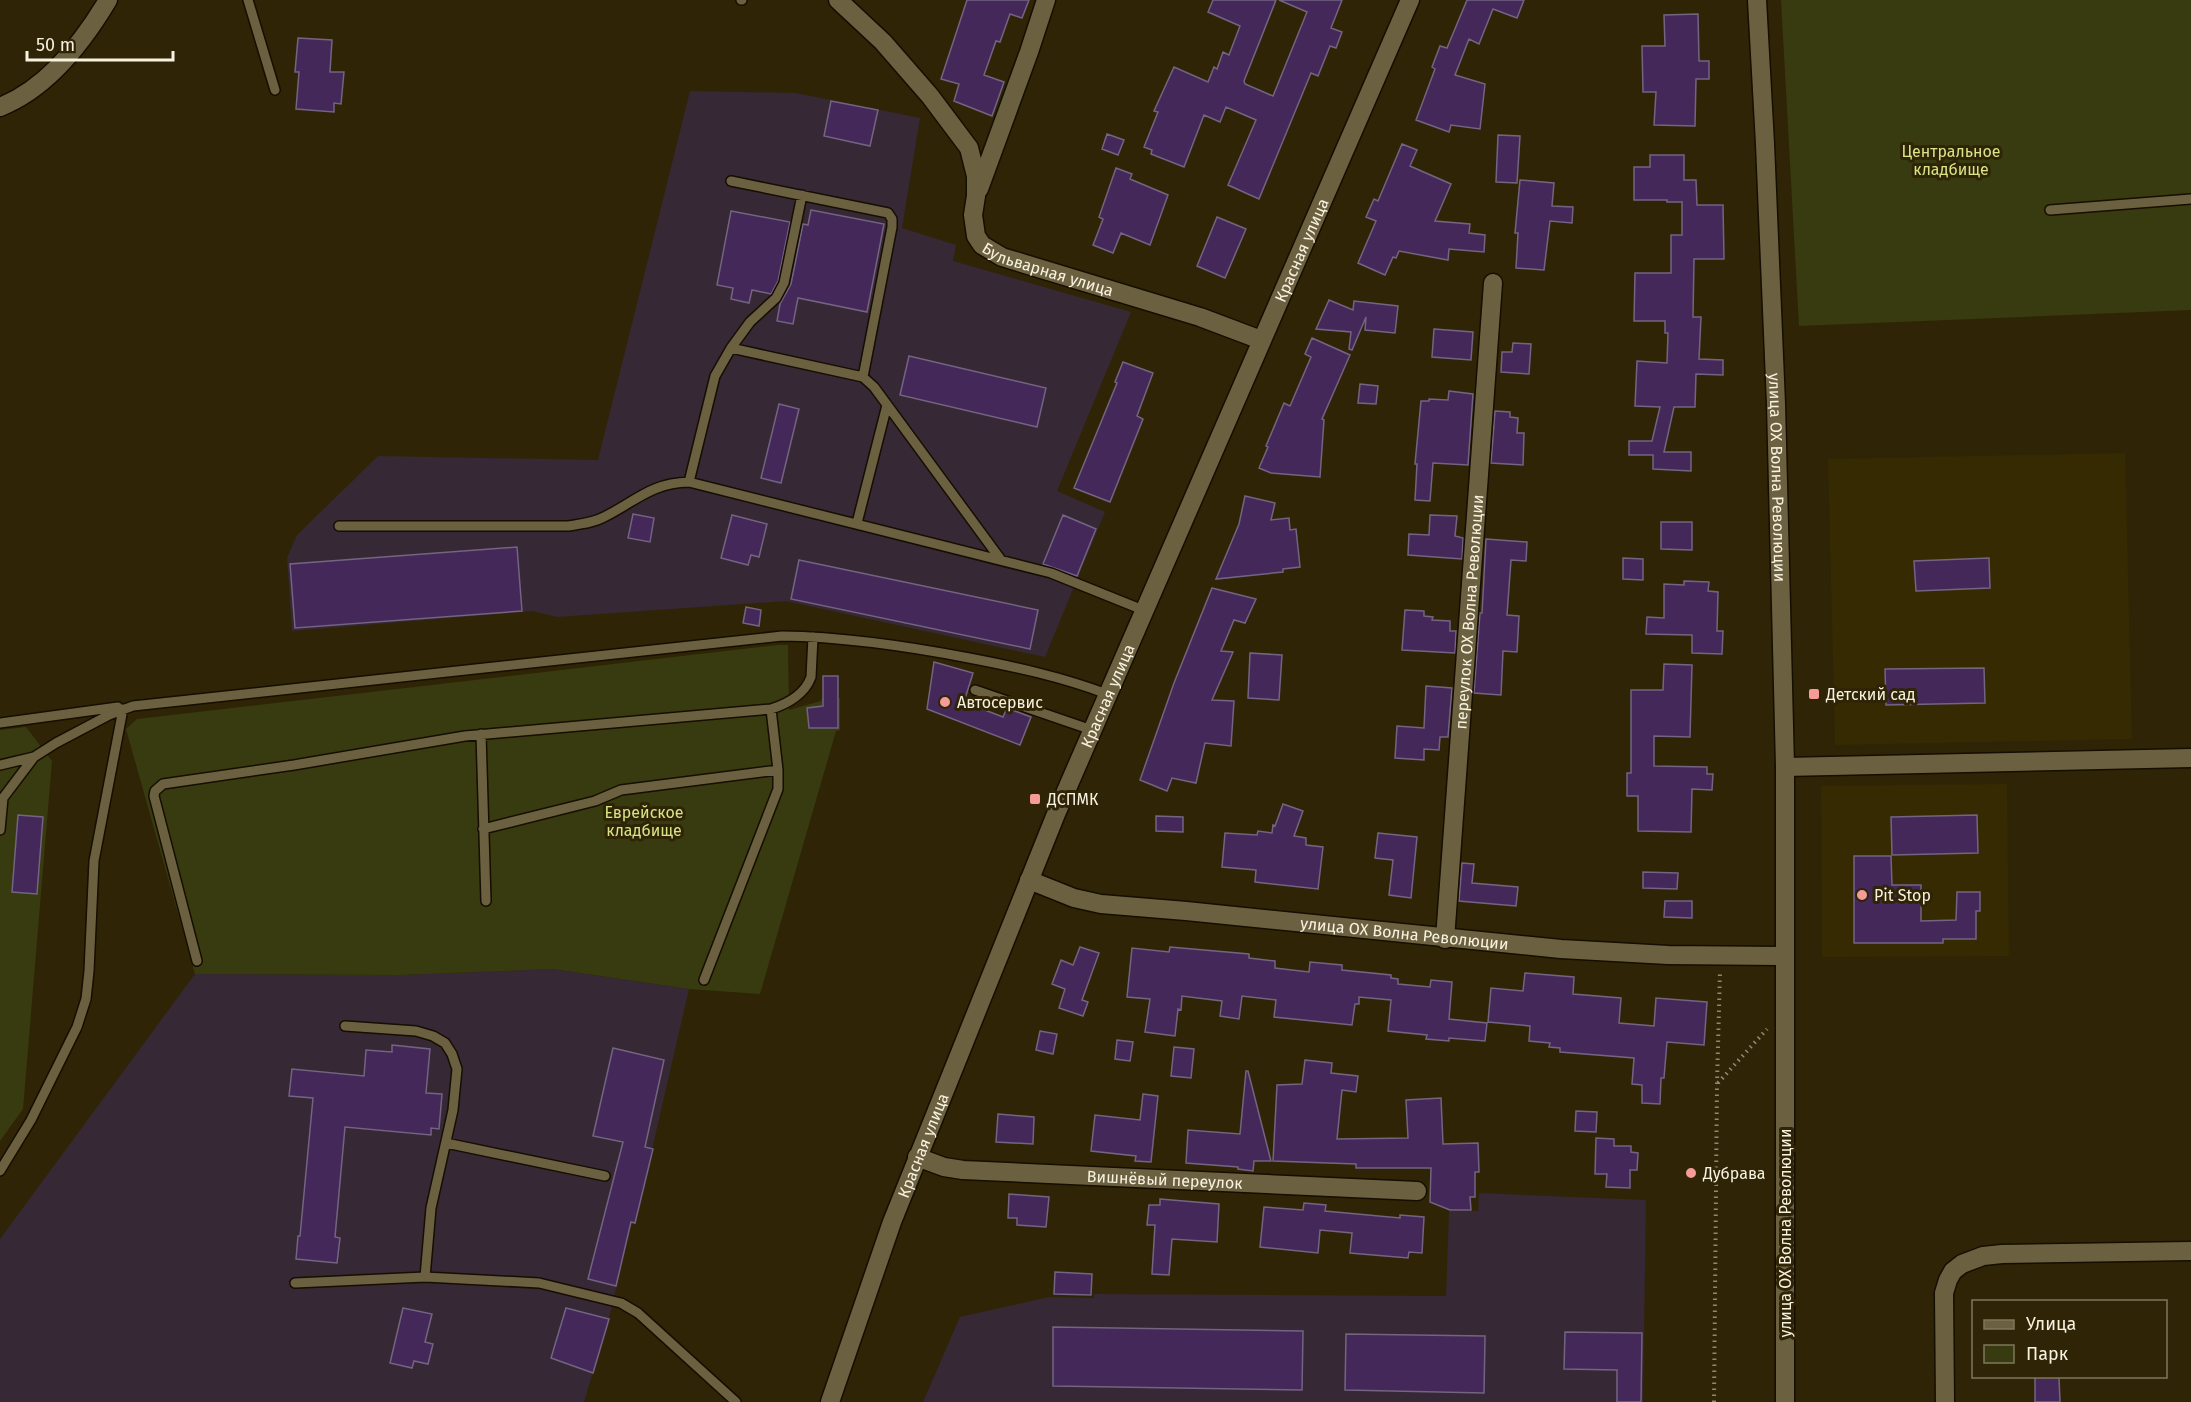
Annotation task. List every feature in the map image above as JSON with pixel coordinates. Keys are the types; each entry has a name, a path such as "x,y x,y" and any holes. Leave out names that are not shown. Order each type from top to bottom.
{"street":[{"path":"0,107 13,102 35,87 57,66 79,42 108,0"},
{"name":"Бульварная улица","path":"838,0 882,42 930,96 969,148 973,161 976,196 973,226 982,245 991,252 1200,316 1261,340"},
{"path":"976,196 1046,0"},
{"name":"Красная улица","path":"830,1402 892,1222 1029,880 1143,610 1410,0"},
{"name":"улица ОХ Волна Революции","path":"1756,0 1765,144 1776,404 1785,767 1785,1402"},
{"name":"переулок ОХ Волна Революции","path":"1445,939 1493,283"},
{"path":"1785,767 2191,758"},
{"name":"улица ОХ Волна Революции","path":"1029,880 1074,898 1101,904 1445,939 1603,952 1784,956"},
{"name":"Вишнёвый переулок","path":"917,1157 944,1167 963,1170 1417,1191"},
{"path":"1945,1402 1944,1293 1953,1271 1962,1264 1983,1256 2002,1254 2191,1251"}],"lane":[{"path":"248,0 275,90"},
{"path":"731,181 888,213 892,219 863,377"},
{"path":"689,482 715,376 731,348 750,322 776,298 784,284 802,195"},
{"path":"2050,210 2191,200"},
{"path":"731,348 863,377 874,387 1000,560"},
{"path":"857,523 887,405"},
{"path":"339,526 568,526 603,518 656,487 672,482 689,482 1051,573 1143,610"},
{"path":"0,723 754,638 813,637 876,641 1017,668 1067,680 1107,694"},
{"path":"197,961 154,796 159,786 170,782 294,765 481,734 771,709 789,701 809,683 813,637"},
{"path":"975,690 1092,730"},
{"path":"0,765 34,757 56,743 128,707"},
{"path":"0,1171 31,1120 77,1027 86,999 94,861 128,707"},
{"path":"704,980 778,789 771,709"},
{"path":"481,734 486,901"},
{"path":"3,798 34,757"},
{"path":"483,829 596,801 621,790 778,770"},
{"path":"0,786 3,798 0,830"},
{"path":"345,1026 416,1031 433,1036 445,1043 457,1069 457,1088 431,1208 424,1277"},
{"path":"446,1143 605,1176"},
{"path":"295,1283 424,1277 539,1283 621,1303 638,1313 736,1402"}],"path":[{"path":"1714,1402 1717,1084 1721,956"},
{"path":"1717,1084 1784,1011"}],"shaded area":[{"path":"690,91 796,93 920,118 902,228 956,245 953,261 1131,312 1057,491 1105,512 1045,657 786,601 557,617 533,611 292,631 287,558 297,535 378,456 598,460"},
{"path":"2125,453 2132,739 1835,745 1828,459"},
{"path":"2007,784 2009,956 1822,957 1821,786"},
{"path":"553,969 689,989 635,1223 631,1222 609,1319 584,1402 0,1402 0,1239 195,974 400,975"},
{"path":"1479,1193 1646,1200 1643,1402 923,1402 960,1317 1049,1297 1094,1298 1094,1294 1446,1296 1449,1211 1478,1211"}],"green space":[{"name":"Центральное кладбище","path":"1781,0 2191,0 2191,310 1799,326"},
{"name":"Еврейское кладбище","path":"788,645 789,710 821,701 822,698 840,698 840,730 836,731 760,994 689,989 553,969 400,975 195,974 126,729 137,719"},
{"path":"26,727 52,761 23,1109 0,1141 0,730"}],"building":[{"path":"967,0 1029,0 1022,18 1010,14 1000,42 996,41 984,75 1004,82 992,116 954,101 959,84 941,79"},
{"path":"1213,0 1276,0 1244,81 1245,84 1273,96 1307,12 1279,0 1342,0 1331,28 1342,32 1336,48 1330,46 1318,76 1311,73 1259,199 1228,185 1256,120 1226,107 1220,122 1204,115 1184,167 1151,154 1152,150 1144,147 1158,112 1154,111 1174,67 1208,82 1214,67 1217,69 1223,52 1229,55 1240,26 1208,12"},
{"path":"1467,0 1524,0 1517,18 1493,9 1479,44 1469,39 1455,75 1485,84 1480,129 1451,125 1449,132 1416,120 1435,69 1432,67 1440,46 1447,48"},
{"path":"1698,14 1699,61 1709,61 1709,79 1696,79 1695,126 1654,125 1656,92 1643,92 1642,46 1665,46 1664,15"},
{"path":"298,38 332,40 330,72 344,72 341,104 334,103 334,112 296,109 299,72 295,72"},
{"path":"831,101 878,110 870,146 824,136"},
{"path":"1107,134 1124,140 1118,155 1102,149"},
{"path":"1498,135 1520,136 1517,183 1496,182"},
{"path":"1402,144 1417,150 1410,166 1451,184 1435,221 1470,224 1469,233 1485,235 1484,252 1449,249 1448,260 1399,251 1396,258 1393,257 1385,275 1358,263 1376,221 1366,217 1374,199 1378,201"},
{"path":"1650,155 1684,155 1684,180 1696,180 1697,205 1723,205 1724,259 1694,259 1693,317 1701,317 1699,359 1723,360 1723,375 1696,374 1695,407 1674,407 1664,452 1691,452 1691,471 1653,469 1653,455 1629,455 1629,441 1652,441 1660,407 1635,406 1637,361 1667,363 1668,333 1665,333 1665,321 1634,321 1635,273 1671,273 1671,235 1682,235 1682,202 1634,200 1634,167 1650,167"},
{"path":"1116,168 1132,174 1130,179 1168,195 1150,245 1121,233 1113,253 1093,245 1103,219 1099,217"},
{"path":"1520,180 1554,183 1552,206 1573,207 1572,223 1550,221 1544,270 1516,268 1518,233 1515,233"},
{"path":"811,210 884,224 867,312 798,298 793,324 777,321 780,304 791,284 803,224 808,225"},
{"path":"731,211 790,222 778,281 771,294 752,290 749,303 731,299 733,288 717,285"},
{"path":"1217,217 1246,229 1225,278 1197,266"},
{"path":"1329,300 1353,310 1354,301 1398,306 1395,333 1365,330 1366,317 1352,350 1349,349 1351,332 1316,329"},
{"path":"1434,329 1473,332 1471,360 1432,357"},
{"path":"1312,338 1350,355 1322,419 1324,420 1320,477 1271,473 1259,468 1284,403 1290,406 1311,357 1305,354"},
{"path":"1513,343 1531,344 1529,374 1501,372 1502,352 1512,352"},
{"path":"909,356 1046,388 1037,427 900,395"},
{"path":"1123,362 1153,373 1137,416 1143,419 1110,502 1074,488 1117,383 1115,382"},
{"path":"1360,384 1378,386 1376,404 1358,403"},
{"path":"1449,391 1473,394 1468,465 1433,463 1430,501 1415,500 1417,464 1415,464 1421,401 1448,400"},
{"path":"779,404 799,409 781,483 761,478"},
{"path":"1495,411 1510,412 1510,417 1518,418 1517,433 1524,433 1523,465 1491,463"},
{"path":"1245,496 1275,503 1271,520 1289,518 1290,530 1296,529 1300,567 1283,569 1283,572 1216,579 1239,524"},
{"path":"633,514 654,518 650,542 628,538"},
{"path":"732,515 767,524 759,557 751,555 748,565 721,558"},
{"path":"1063,515 1096,529 1077,576 1043,564"},
{"path":"1430,515 1457,516 1455,536 1463,538 1462,559 1408,555 1409,534 1429,535"},
{"path":"1661,522 1692,522 1692,550 1661,549"},
{"path":"1486,539 1527,542 1526,561 1511,560 1507,615 1519,616 1517,652 1503,651 1501,695 1474,693"},
{"path":"517,547 522,611 295,628 290,564"},
{"path":"1623,558 1643,559 1643,580 1623,579"},
{"path":"1989,558 1990,588 1916,591 1914,561"},
{"path":"799,560 1038,610 1030,649 791,599"},
{"path":"1684,581 1709,582 1708,591 1718,592 1717,631 1723,631 1722,654 1692,653 1692,635 1646,634 1647,617 1664,618 1664,584 1684,585"},
{"path":"1212,588 1256,599 1245,623 1234,620 1221,651 1233,652 1212,700 1234,701 1231,746 1205,743 1196,783 1172,778 1167,791 1140,780 1174,683"},
{"path":"746,607 761,610 759,626 743,623"},
{"path":"1405,610 1424,611 1424,616 1433,617 1432,620 1450,621 1450,631 1456,631 1455,653 1402,650"},
{"path":"1250,653 1282,655 1279,700 1248,698"},
{"name":"Автосервис","path":"934,662 973,673 964,702 1003,717 1007,708 1031,717 1020,745 927,709"},
{"path":"1664,664 1692,665 1690,737 1654,736 1654,766 1707,767 1707,774 1713,774 1712,790 1692,789 1691,832 1638,831 1638,796 1627,796 1627,773 1631,773 1631,690 1663,690"},
{"path":"1984,668 1985,703 1886,705 1885,669"},
{"path":"823,676 838,676 838,728 809,728 807,708 823,706"},
{"path":"1426,686 1452,688 1448,737 1440,737 1439,750 1424,749 1424,760 1395,758 1397,726 1424,728"},
{"path":"1283,804 1303,811 1294,836 1306,838 1306,845 1323,847 1318,889 1255,882 1256,870 1222,867 1225,833 1257,835 1258,831 1272,833 1273,825 1275,826"},
{"path":"18,815 43,817 37,894 12,892"},
{"path":"1977,815 1978,853 1892,855 1891,817"},
{"path":"1156,816 1183,817 1183,832 1156,831"},
{"path":"1378,833 1417,837 1411,898 1389,895 1393,860 1375,858"},
{"path":"1854,856 1891,856 1892,885 1921,885 1921,921 1956,920 1957,892 1980,892 1980,911 1976,911 1976,939 1943,939 1943,943 1854,943"},
{"path":"1462,863 1474,864 1472,883 1518,887 1516,906 1459,901"},
{"path":"1643,872 1678,873 1677,889 1643,888"},
{"path":"1665,901 1692,901 1692,918 1664,917"},
{"path":"1080,947 1099,953 1082,1000 1088,1002 1083,1016 1059,1008 1065,989 1052,984 1061,960 1073,965"},
{"path":"1170,947 1249,954 1249,958 1275,961 1275,968 1309,972 1310,962 1342,965 1342,970 1391,975 1391,978 1398,979 1398,984 1430,987 1431,980 1452,982 1449,1019 1487,1023 1485,1041 1426,1039 1427,1035 1388,1031 1391,1000 1359,997 1359,1004 1355,1004 1352,1025 1274,1017 1276,1000 1242,996 1239,1019 1220,1016 1222,1001 1182,996 1175,1036 1145,1032 1150,999 1127,997 1132,948 1169,952"},
{"path":"1525,973 1574,977 1573,994 1621,998 1619,1023 1654,1026 1656,998 1707,1002 1704,1045 1667,1042 1664,1078 1661,1078 1660,1104 1642,1103 1642,1085 1632,1084 1634,1058 1560,1052 1560,1048 1549,1047 1550,1043 1529,1041 1530,1026 1488,1022 1491,988 1523,991"},
{"path":"1040,1031 1057,1034 1053,1054 1036,1050"},
{"path":"1117,1040 1133,1042 1130,1061 1115,1059"},
{"path":"392,1045 430,1049 426,1093 442,1094 439,1129 431,1128 431,1135 345,1127 335,1237 340,1238 337,1263 296,1259 313,1098 289,1096 292,1069 364,1076 366,1050 392,1052"},
{"path":"1174,1047 1194,1049 1191,1078 1171,1076"},
{"path":"613,1048 664,1060 645,1147 653,1149 635,1223 631,1222 616,1286 588,1279 623,1142 593,1136"},
{"path":"1305,1060 1332,1063 1331,1073 1358,1076 1356,1092 1342,1090 1337,1139 1408,1138 1406,1100 1441,1098 1443,1144 1478,1143 1479,1172 1475,1172 1475,1197 1470,1197 1471,1210 1450,1210 1430,1202 1431,1168 1356,1168 1356,1164 1273,1161 1277,1085 1302,1084"},
{"path":"1246,1071 1248,1071 1271,1161 1254,1161 1253,1171 1238,1169 1238,1167 1186,1163 1188,1130 1240,1134"},
{"path":"1143,1094 1158,1096 1151,1162 1135,1161 1136,1156 1091,1151 1095,1115 1140,1120"},
{"path":"1576,1111 1597,1112 1596,1132 1575,1131"},
{"path":"998,1114 1034,1117 1033,1144 996,1142"},
{"path":"1596,1138 1614,1139 1614,1146 1631,1146 1631,1152 1638,1153 1637,1170 1630,1170 1630,1188 1606,1187 1607,1174 1595,1174"},
{"path":"1009,1194 1049,1197 1046,1227 1017,1225 1017,1218 1008,1218"},
{"path":"1160,1199 1219,1204 1217,1242 1172,1239 1169,1275 1152,1274 1155,1225 1147,1225 1149,1205 1160,1205"},
{"path":"1304,1203 1326,1205 1325,1211 1400,1218 1400,1215 1424,1217 1422,1253 1409,1252 1408,1258 1350,1253 1352,1233 1320,1230 1318,1253 1260,1247 1264,1207 1303,1210"},
{"path":"1055,1272 1092,1274 1091,1295 1054,1294"},
{"path":"403,1308 432,1314 425,1342 433,1344 428,1364 414,1361 412,1368 390,1363"},
{"path":"566,1308 609,1319 593,1373 551,1358"},
{"path":"1053,1327 1303,1331 1302,1390 1053,1386"},
{"path":"1565,1332 1642,1333 1641,1402 1617,1402 1617,1370 1564,1369"},
{"path":"1346,1334 1485,1336 1484,1393 1345,1390"},
{"path":"2035,1378 2059,1378 2060,1402 2035,1402"}],"place":[{"name":"Детский сад","path":"1814,694"},
{"name":"Автосервис","path":"945,702"},
{"name":"ДСПМК","path":"1035,799"},
{"name":"Pit Stop","path":"1862,895"},
{"name":"Дубрава","path":"1691,1173"}]}
